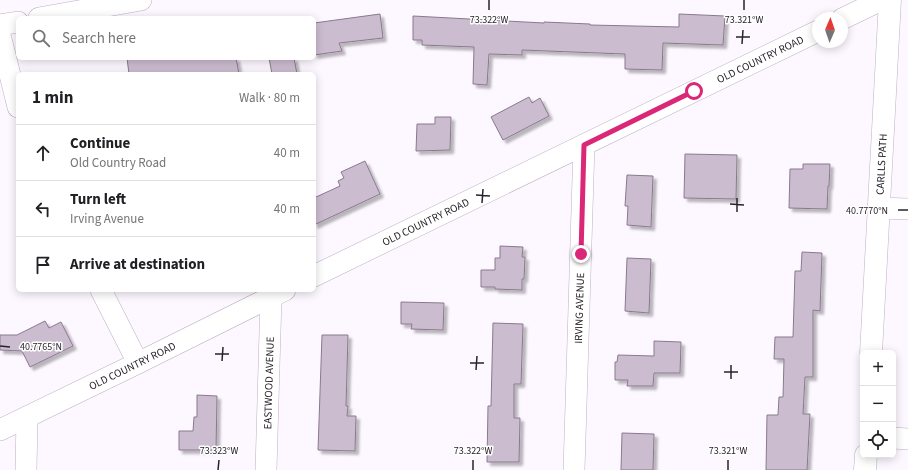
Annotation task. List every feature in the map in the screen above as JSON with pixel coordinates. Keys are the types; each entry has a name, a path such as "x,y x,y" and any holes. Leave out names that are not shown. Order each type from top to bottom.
{"street":[{"path":"50,16 141,0"},
{"path":"848,16 881,0"},
{"name":"CARLLS PATH","path":"871,350 890,0"},
{"path":"0,25 16,22"},
{"name":"OLD COUNTRY ROAD","path":"316,275 812,34"},
{"path":"0,35 16,99"},
{"name":"IRVING AVENUE","path":"574,470 584,145"},
{"path":"878,208 908,210"},
{"path":"102,292 138,363"},
{"name":"OLD COUNTRY ROAD","path":"0,430 278,293"},
{"name":"EASTWOOD AVENUE","path":"266,470 278,293"},
{"path":"26,470 27,417"},
{"path":"896,438 908,439"},
{"path":"865,470 866,458"}],"building":[{"path":"380,14 383,38 339,43 342,51 316,55 316,23"},
{"path":"679,14 725,16 723,45 663,43 662,70 625,69 625,54 522,50 522,55 489,54 487,85 473,84 474,47 422,45 422,40 413,40 413,16 590,25 679,27"},
{"path":"127,60 236,60 239,72 129,72"},
{"path":"269,60 294,60 297,72 272,72"},
{"path":"529,97 532,103 540,98 549,116 503,140 491,117"},
{"path":"435,117 451,117 450,150 416,151 417,124 435,124"},
{"path":"685,154 737,155 736,199 684,198"},
{"path":"365,161 380,194 316,224 316,197 340,186 338,181 344,178 341,172"},
{"path":"803,164 830,164 827,209 789,208 790,169 803,169"},
{"path":"627,175 653,176 651,227 627,225 628,206 625,206"},
{"path":"500,246 523,247 522,257 525,257 522,290 481,287 481,270 495,270 495,258 500,258"},
{"path":"802,252 822,253 820,311 813,310 813,377 805,377 803,414 810,414 807,470 766,470 767,415 778,415 779,397 783,397 784,359 774,359 775,337 793,337 795,271 801,271"},
{"path":"627,258 651,259 649,313 625,311"},
{"path":"401,302 444,303 443,330 411,329 412,324 401,324"},
{"path":"45,321 49,328 61,322 73,346 30,367 22,351 0,350 0,335 17,335"},
{"path":"493,323 523,324 521,384 514,384 514,418 520,418 519,462 487,462 488,406 491,406"},
{"path":"322,335 348,335 346,406 348,406 347,416 356,416 355,451 318,450"},
{"path":"654,341 681,342 680,373 654,373 653,386 627,386 628,380 615,380 615,362 617,362 618,355 654,356"},
{"path":"197,395 217,396 216,450 179,450 179,431 193,431 194,417 197,417"},
{"path":"622,433 654,434 653,470 621,470"}],"route":[{"path":"581,254 584,145 694,91"}]}
